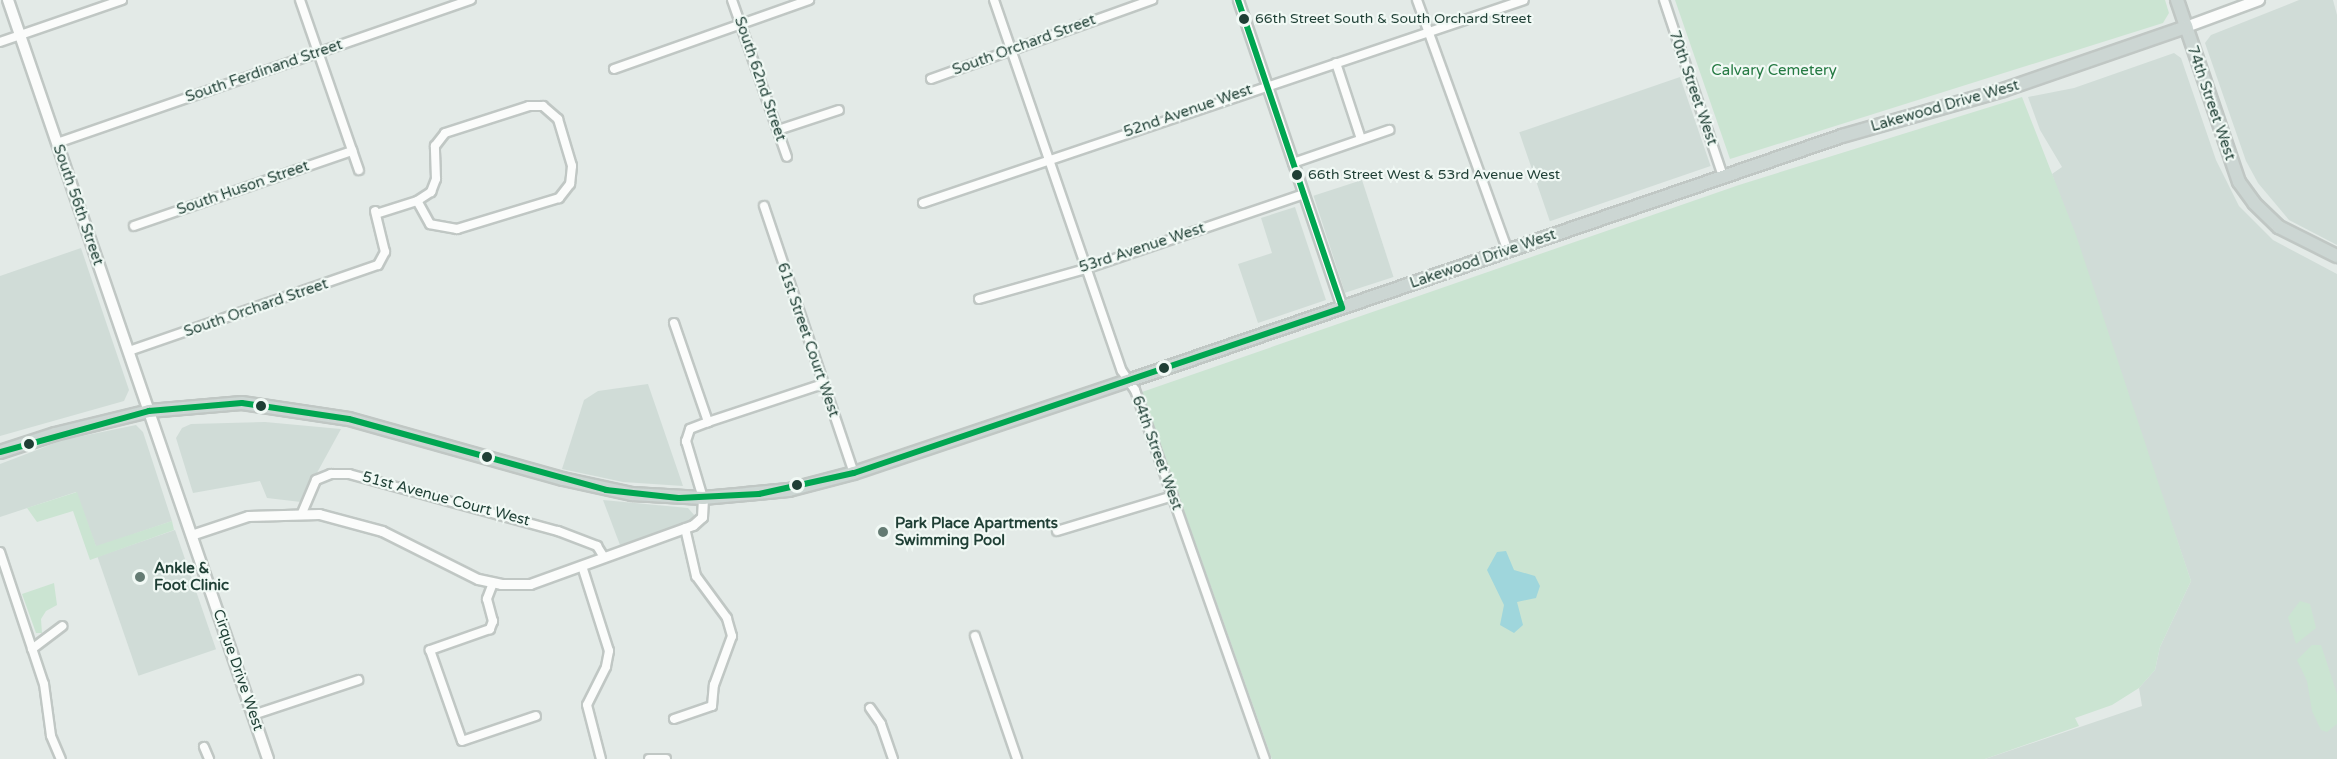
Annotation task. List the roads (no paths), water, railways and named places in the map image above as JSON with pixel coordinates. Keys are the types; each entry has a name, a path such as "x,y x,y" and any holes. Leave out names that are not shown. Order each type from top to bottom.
{"main road":[{"name":"South 56th Street","path":"8,0 149,411"},
{"name":"74th Street West","path":"2177,0 2230,162 2254,203 2288,232 2337,256"},
{"name":"Lakewood Drive West","path":"149,411 234,403 312,411 590,486 656,497 703,498 789,490 854,473 1128,381 1723,176 2031,81 2259,0"},
{"path":"0,452 55,434 149,411"},
{"name":"Cirque Drive West","path":"149,411 268,759"}],"street":[{"path":"0,42 122,0"},
{"path":"300,0 359,170"},
{"name":"South Ferdinand Street","path":"57,143 471,0"},
{"name":"South 62nd Street","path":"732,0 787,157"},
{"path":"614,69 809,0"},
{"name":"64th Street West","path":"994,0 1085,269 1173,496 1265,759"},
{"name":"South Orchard Street","path":"931,79 1152,0"},
{"path":"1417,0 1508,251"},
{"name":"52nd Avenue West","path":"922,203 1524,0"},
{"name":"70th Street West","path":"1664,0 1723,176"},
{"path":"1239,3 1342,308"},
{"path":"1336,63 1361,139"},
{"path":"530,106 543,106 558,119 572,166 570,184 560,198 457,229 430,224 417,201 434,188 435,146 446,133 530,106"},
{"path":"778,130 839,110"},
{"path":"1293,163 1389,130"},
{"name":"South Huson Street","path":"134,226 352,151"},
{"name":"53rd Avenue West","path":"979,299 1085,269 1304,194"},
{"name":"South Orchard Street","path":"129,351 382,262 385,252 375,212 417,201"},
{"name":"61st Street Court West","path":"764,207 854,473"},
{"path":"674,323 708,422"},
{"path":"191,535 237,518 302,513 342,518 382,531 471,576 493,583 530,584 582,567 685,528 700,520 703,498 686,441 690,429 823,384"},
{"name":"51st Avenue Court West","path":"302,513 316,480 327,474 349,474 558,531 597,546 604,557"},
{"path":"1057,531 1173,496"},
{"path":"674,719 712,706 714,685 732,636 727,618 696,576 685,528"},
{"path":"0,552 46,695 51,736 61,759"},
{"path":"582,567 609,651 606,667 587,705 601,759"},
{"path":"493,583 487,602 491,627 430,650 462,741 536,716"},
{"path":"32,649 62,626"},
{"path":"975,636 1017,759"},
{"path":"253,715 357,680"},
{"path":"870,708 881,724 893,759"},
{"path":"204,747 209,759"},
{"path":"649,759 666,759"}],"water":[{"path":"1506,551 1514,570 1535,576 1540,586 1536,598 1517,602 1523,625 1514,633 1500,625 1504,605 1487,570 1497,552"}],"place":[{"name":"66th Street South & South Orchard Street","path":"1244,19"},
{"name":"66th Street West & 53rd Avenue West","path":"1297,175"},
{"name":"Park Place Apartments Swimming Pool","path":"883,532"},
{"name":"Ankle & Foot Clinic","path":"140,577"}],"park label":[{"name":"Calvary Cemetery","path":"1774,71"}]}
